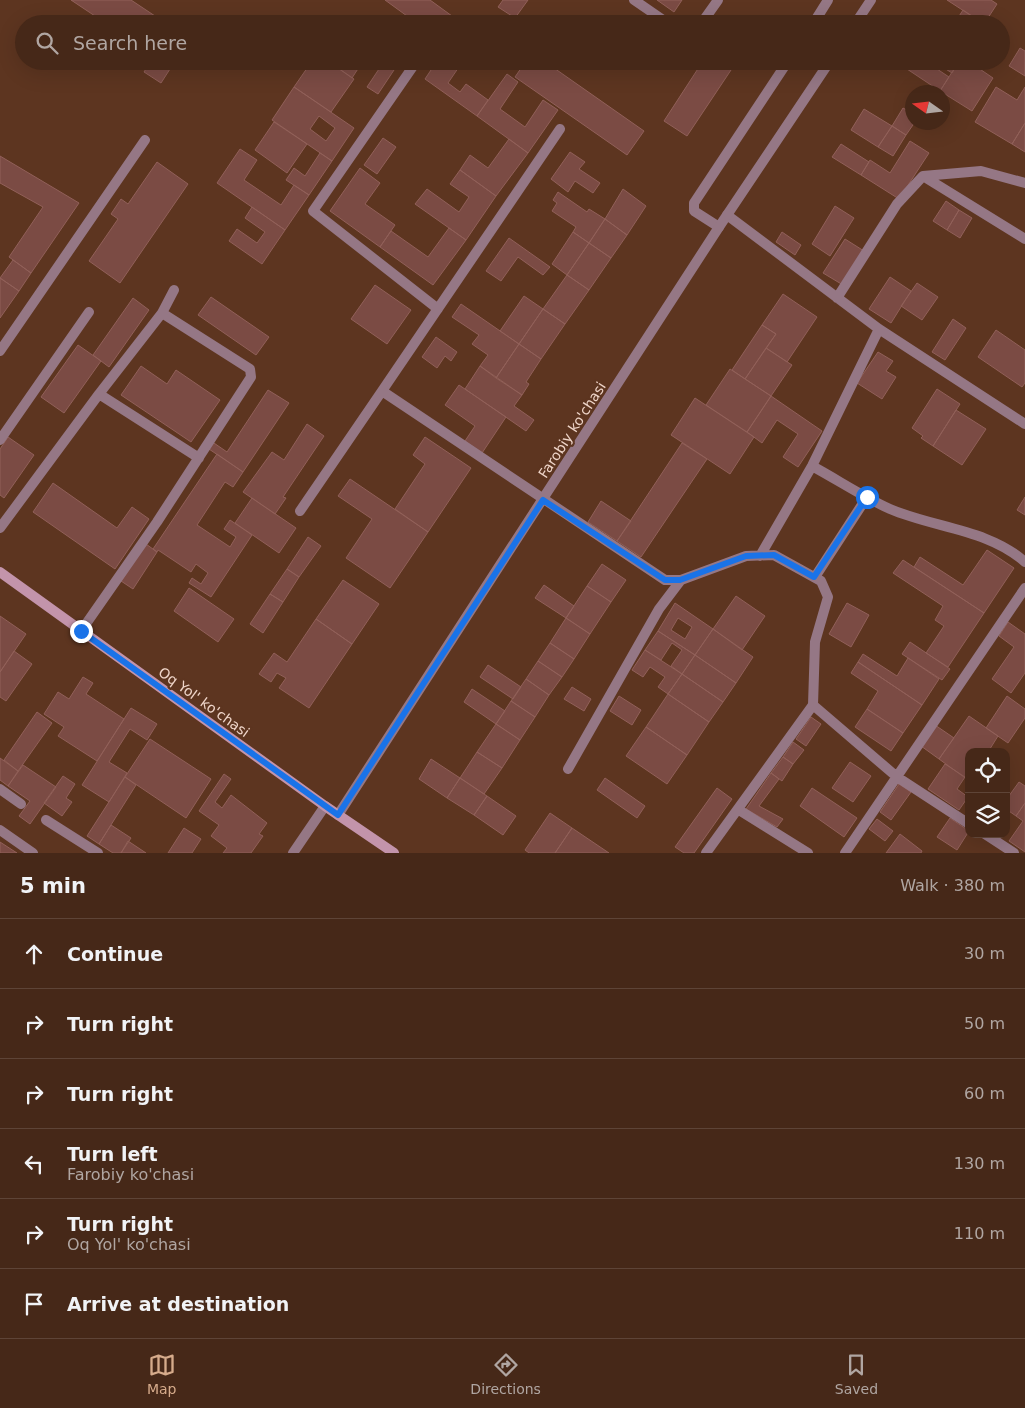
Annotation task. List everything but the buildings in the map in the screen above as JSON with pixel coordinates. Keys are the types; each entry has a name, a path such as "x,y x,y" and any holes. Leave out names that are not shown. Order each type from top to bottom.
{"street":[{"path":"634,0 656,15"},
{"path":"707,15 718,0"},
{"path":"819,15 828,0"},
{"path":"862,15 871,0"},
{"path":"411,70 313,211 438,310"},
{"path":"719,227 694,210 694,203 782,70"},
{"name":"Farobiy ko'chasi","path":"338,815 719,227 824,70"},
{"path":"300,511 560,129"},
{"path":"0,351 144,140"},
{"path":"837,298 897,204 923,176 980,171 1025,183"},
{"path":"923,176 1025,239"},
{"path":"727,215 879,329 1025,424"},
{"path":"0,528 99,394 162,313 174,290"},
{"path":"0,440 89,312"},
{"path":"81,631 157,522 251,378 250,370 162,313"},
{"path":"760,556 812,466 879,329"},
{"path":"382,391 665,580 680,580 746,556 774,555 820,581 828,597 815,642 813,705 739,810 706,853"},
{"path":"99,394 198,458"},
{"path":"812,466 890,509 996,543 1014,552 1025,562"},
{"path":"814,577 867,497"},
{"name":"Oq Yol' ko'chasi","path":"0,572 324,806 394,853"},
{"path":"568,768 659,609 680,580"},
{"path":"845,853 1025,588"},
{"path":"813,705 897,776 965,821"},
{"path":"0,789 21,804"},
{"path":"293,853 324,806"},
{"path":"739,810 808,853"},
{"path":"46,820 98,853"},
{"path":"0,830 33,853"},
{"path":"991,838 1014,853"}],"route":[{"path":"81,631 338,815 543,500 665,580 680,580 746,556 774,555 814,577 867,497"}]}
